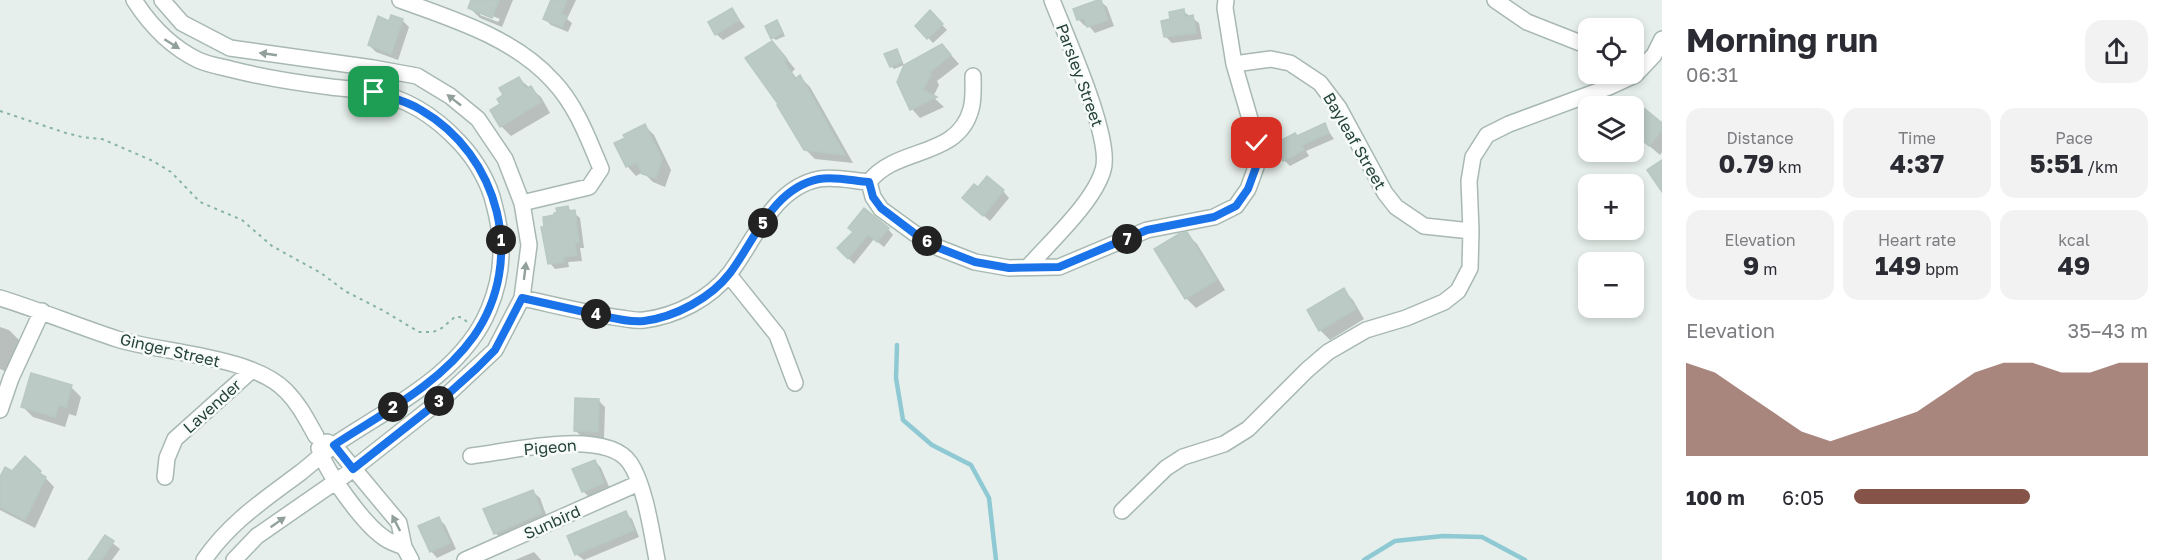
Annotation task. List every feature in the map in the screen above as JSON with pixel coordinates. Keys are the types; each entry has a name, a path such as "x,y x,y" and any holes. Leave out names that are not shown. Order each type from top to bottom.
{"street":[{"path":"134,0 164,39 199,61 249,74 374,92 400,100 421,110 448,129 469,153 491,192 500,225 502,254 499,278 489,310 474,335 453,361 418,390 334,445 242,517 217,541 204,560"},
{"path":"162,0 182,23 230,48 417,76 450,96 478,119 505,159 522,203 529,245 522,298 495,350 447,395 353,469 258,536 234,560"},
{"path":"400,0 461,22 520,52 553,81 579,117 601,169 588,187 522,203"},
{"name":"Parsley Street","path":"1028,267 1089,198 1103,170 1105,156 1097,117 1052,0"},
{"path":"869,182 873,197 881,208 914,233 939,248 975,262 1009,268 1059,267 1147,230 1214,217 1236,206 1248,189 1256,167 1257,143 1234,64 1225,8 1226,0"},
{"path":"1495,0 1527,22 1578,42"},
{"path":"1644,64 1654,55 1662,39"},
{"name":"Bayleaf Street","path":"1234,64 1271,59 1290,63 1320,83 1339,108 1396,207 1424,226 1471,231"},
{"path":"329,87 334,63"},
{"path":"869,182 882,167 951,139 966,125 972,107 973,76"},
{"path":"1122,511 1166,468 1183,457 1224,444 1248,429 1307,369 1328,352 1366,330 1406,318 1444,302 1458,291 1470,268 1469,181 1473,157 1487,135 1509,124 1615,84"},
{"path":"522,298 609,317 641,321 664,317 697,303 729,275 768,215 788,193 821,178 869,182"},
{"path":"729,275 777,335 795,383"},
{"name":"Ginger Street","path":"0,297 118,339 252,370 285,389 301,409 316,436 321,455 336,481 364,520 384,538 408,554"},
{"path":"0,410 10,378 42,311"},
{"name":"Lavender","path":"165,477 167,458 175,439 252,370"},
{"path":"316,436 334,445 399,523 408,554"},
{"name":"Pigeon","path":"471,456 537,446 588,443 617,451 630,462 639,483 657,560"},
{"name":"Sunbird","path":"465,560 639,483"}],"path":[{"path":"0,111 82,138 102,139 153,161 171,172 200,202 244,221 269,245 321,273 345,291 384,310 419,332 433,332 442,328 456,316 463,318 474,335"}],"building":[{"path":"471,0 499,0 492,18 468,8"},
{"path":"551,0 567,0 561,14 567,16 562,27 543,19"},
{"path":"1101,0 1108,20 1087,27 1084,18 1077,20 1073,9"},
{"path":"732,8 739,20 715,35 708,22"},
{"path":"1184,9 1185,17 1193,15 1196,33 1164,37 1161,21 1170,19 1169,12"},
{"path":"930,10 943,24 927,39 915,26"},
{"path":"391,15 403,19 391,54 368,45 378,16 389,21"},
{"path":"777,20 783,33 771,39 765,26"},
{"path":"772,41 787,59 784,61 795,79 800,75 845,155 804,150 778,104 745,58"},
{"path":"942,44 951,55 930,72 931,75 923,90 937,97 910,110 897,82 904,65"},
{"path":"897,49 902,62 890,67 884,54"},
{"path":"519,77 526,89 531,86 541,102 500,127 490,110 500,104 497,99 503,95 499,88"},
{"path":"1644,108 1662,123 1662,130 1649,146 1644,142"},
{"path":"1325,123 1329,133 1302,145 1304,150 1283,161 1274,144 1295,133 1297,136"},
{"path":"645,124 662,159 656,178 642,174 637,162 626,167 614,143 625,138 623,135"},
{"path":"1662,160 1662,192 1647,170"},
{"path":"987,176 1004,190 983,216 962,198 974,184 978,187"},
{"path":"568,206 569,211 575,210 579,242 575,243 577,255 564,257 564,262 548,264 541,227 544,227 543,217 557,213 556,208"},
{"path":"864,208 889,228 877,242 868,234 848,259 837,248 853,232 848,228"},
{"path":"1187,232 1217,280 1185,299 1154,249 1179,234"},
{"path":"1344,288 1356,309 1319,331 1307,310"},
{"path":"31,373 72,385 66,407 59,405 55,417 21,407"},
{"path":"575,398 599,399 598,432 574,431"},
{"path":"25,456 41,471 39,473 46,477 25,520 0,507 0,477 5,467 12,471"},
{"path":"595,460 604,483 582,492 572,469"},
{"path":"533,490 542,513 494,534 483,509"},
{"path":"626,511 634,530 575,555 567,536"},
{"path":"439,517 450,543 430,552 418,526"},
{"path":"105,535 114,541 102,560 88,560"}],"waterway":[{"path":"897,345 896,378 903,420 932,445 971,465 989,498 996,560"},
{"path":"1364,560 1395,541 1443,536 1482,537 1525,560"}],"route":[{"path":"374,92 400,100 421,110 448,129 469,153 491,192 500,225 502,254 499,278 489,310 474,335 453,361 418,390 334,445 353,469 447,395 495,350 522,298 609,317 641,321 664,317 697,303 729,275 768,215 788,193 804,184 821,178 869,182 873,197 881,208 914,233 939,248 975,262 1009,268 1059,267 1147,230 1214,217 1236,206 1248,189 1256,167 1257,143"}]}
